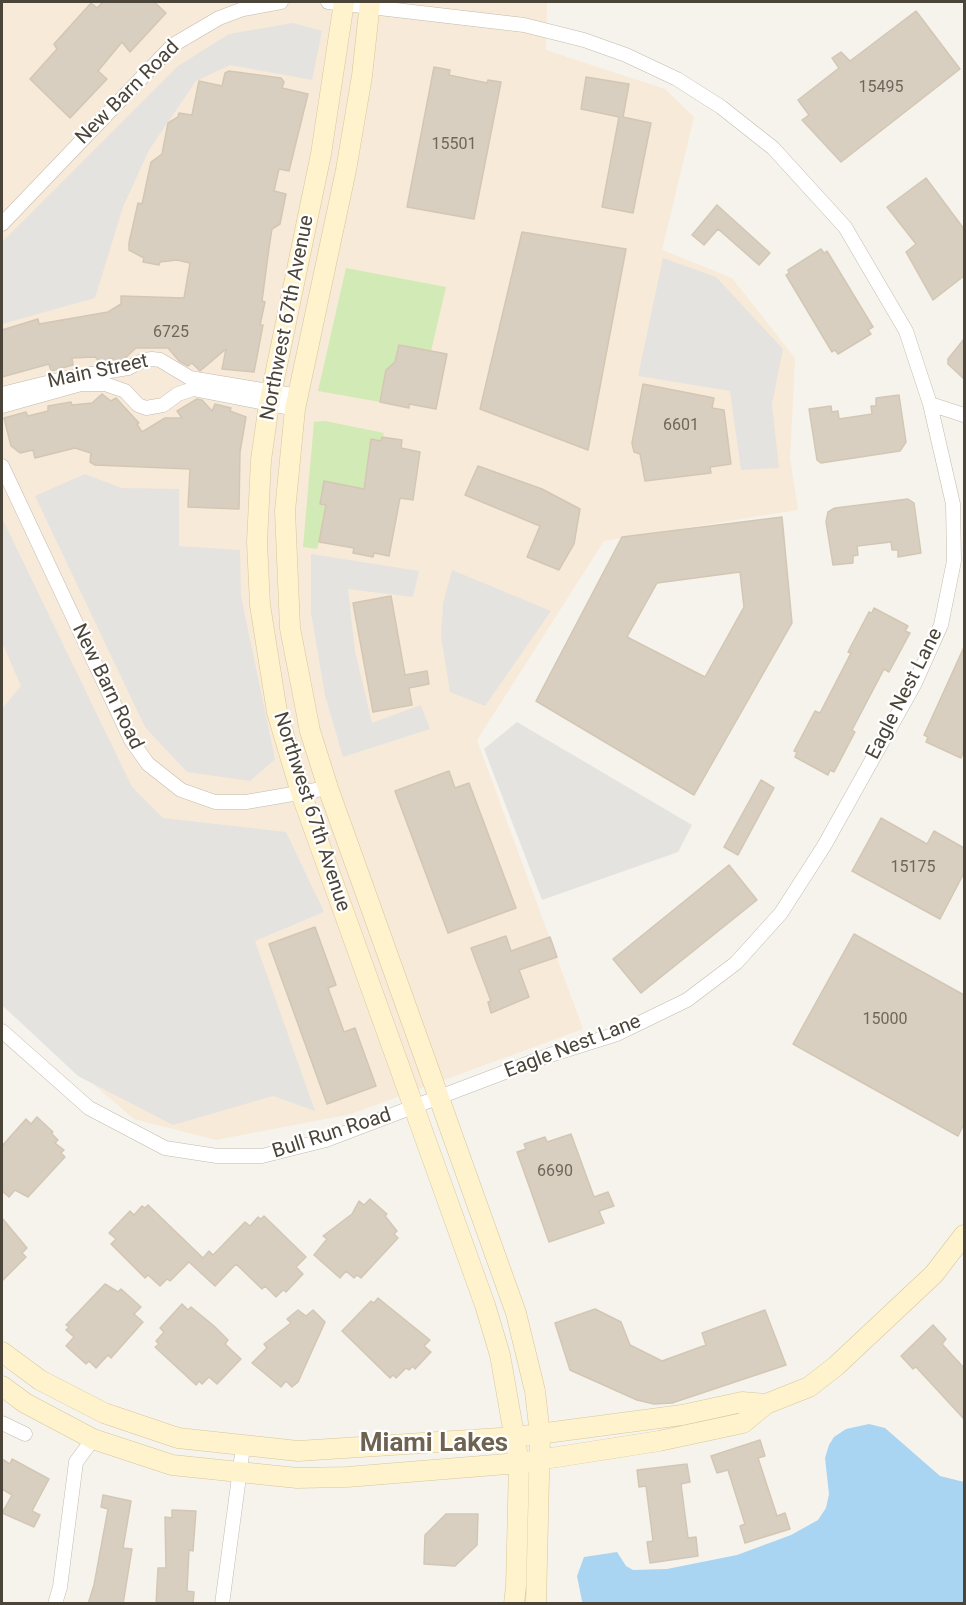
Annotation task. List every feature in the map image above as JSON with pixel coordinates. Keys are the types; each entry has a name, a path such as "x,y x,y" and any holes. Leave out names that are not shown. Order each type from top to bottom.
{"main road":[{"name":"Northwest 67th Avenue","path":"339,2 321,154 271,397 259,483 258,573 267,663 277,712 302,793 485,1305 500,1355 519,1463 514,1604"},
{"name":"Northwest 67th Avenue","path":"370,3 362,76 346,170 297,402 285,510 290,628 310,731 328,788 516,1313 535,1391 540,1435 536,1604"},
{"path":"2,1386 25,1403 93,1439 172,1465 297,1479 519,1463 659,1441 743,1423 766,1404 808,1387 836,1366 934,1274 964,1234"},
{"path":"2,1352 40,1380 104,1413 178,1438 243,1447 298,1451 346,1450 540,1435 682,1414 742,1402 766,1404"}],"street":[{"name":"New Barn Road","path":"2,224 173,45 219,18 243,9 281,2"},
{"name":"Eagle Nest Lane","path":"339,2 370,3 524,25 584,40 677,79 721,107 773,148 845,227 902,323 930,404 960,525 947,605 915,683 824,846 774,922 736,963 687,1000 617,1034 550,1055 414,1107"},
{"name":"Main Street","path":"2,394 67,378 128,369 144,360 152,359 160,360 190,378 297,402"},
{"name":"Main Street","path":"2,406 58,389 93,384 116,386 138,405 146,408 163,405 178,394 193,389 271,397"},
{"path":"930,404 964,415"},
{"name":"New Barn Road","path":"2,466 132,740 148,764 170,783 206,800 246,802 328,788"},
{"name":"Bull Run Road","path":"2,1030 89,1108 165,1148 217,1156 262,1156 326,1140 414,1107"},
{"path":"2,1423 25,1434"},
{"path":"55,1604 60,1587 76,1462 93,1439"},
{"path":"222,1604 243,1447"}],"shaded area":[{"path":"2,2 547,2 546,50 665,89 694,117 662,250 732,278 795,358 790,458 798,510 604,541 477,740 583,1029 351,1114 216,1140 134,1119 2,1006"},
{"path":"293,23 322,31 312,80 230,65 196,81 149,150 123,207 95,298 2,324 2,242 178,66 229,34"},
{"path":"663,258 716,277 783,349 772,404 779,468 741,470 730,391 638,376"},
{"path":"85,474 122,488 179,489 179,546 240,550 241,596 275,759 250,781 187,772 145,727 35,496"},
{"path":"2,518 132,787 163,818 286,832 324,912 255,941 315,1111 273,1096 173,1125 78,1076 2,1005 2,709 21,686 2,642"},
{"path":"311,554 419,571 413,597 348,589 355,651 372,723 421,705 430,729 343,757 325,695 311,613"},
{"path":"452,570 551,611 485,706 450,692 441,637 443,603"},
{"path":"517,722 692,825 678,852 542,900 484,749"}],"green space":[{"path":"346,268 446,287 431,351 399,345 395,362 386,370 380,402 318,391"},
{"path":"325,421 384,433 381,441 371,439 363,491 324,482 320,504 326,505 317,549 303,547 314,422"}],"water":[{"path":"869,1424 885,1428 940,1476 964,1482 964,1603 583,1604 577,1576 584,1557 617,1552 626,1566 633,1570 667,1569 737,1555 791,1535 818,1520 826,1508 829,1494 825,1458 829,1445 834,1437 846,1429"}],"building":[{"path":"103,2 154,2 166,13 130,52 122,42 98,71 107,79 70,118 30,79 57,49 54,44 91,3 97,8"},
{"path":"916,11 960,69 841,162 802,120 809,115 798,100 839,68 832,58 841,52 850,61"},
{"path":"434,67 450,70 449,75 487,83 488,80 501,82 474,219 407,207"},
{"path":"229,71 281,78 284,82 282,88 308,94 289,171 279,169 274,191 286,194 280,224 272,229 262,301 265,302 260,325 263,325 254,372 222,369 226,349 200,371 192,363 188,366 179,361 168,348 136,348 123,360 115,361 112,358 101,363 95,357 72,358 73,365 51,371 49,364 2,377 2,330 38,319 39,324 108,312 121,304 121,296 184,298 190,263 177,260 160,262 159,265 143,262 144,258 129,250 129,243 138,203 142,204 151,162 162,154 168,123 178,117 179,113 192,115 199,81 222,86 225,73"},
{"path":"586,77 629,84 623,117 651,123 633,213 602,207 619,117 581,109"},
{"path":"926,178 964,229 964,276 933,300 906,252 916,244 887,207"},
{"path":"717,205 770,253 759,265 718,229 704,245 692,235"},
{"path":"522,232 626,249 588,450 480,409"},
{"path":"821,249 824,253 827,251 873,327 868,330 871,334 838,354 835,350 832,352 786,275 789,273 788,270"},
{"path":"964,339 964,379 948,364 948,359"},
{"path":"399,345 447,354 436,409 409,404 409,408 380,402 386,370 395,362"},
{"path":"643,384 714,398 712,408 724,410 731,464 710,467 711,473 645,481 640,454 634,452 632,443"},
{"path":"102,394 111,401 116,398 139,423 137,424 142,432 165,418 182,418 177,411 197,399 202,400 212,411 215,404 231,408 230,411 246,417 240,452 239,509 188,507 190,469 95,465 90,462 91,453 75,448 35,458 33,450 20,453 11,446 4,418 26,412 28,416 48,411 48,406 71,402 72,405 92,403"},
{"path":"899,395 906,442 900,451 821,463 817,460 809,409 831,406 832,412 838,411 839,419 872,414 871,406 876,406 876,398"},
{"path":"382,437 402,440 401,448 420,452 413,500 400,498 389,556 374,553 373,557 353,553 354,548 319,542 326,505 320,504 324,481 364,489 371,439 381,441"},
{"path":"478,466 542,489 580,509 574,544 559,570 527,557 540,526 465,495"},
{"path":"908,499 914,503 921,553 898,557 898,550 892,550 891,542 857,546 858,555 853,556 853,563 833,565 826,522 828,512 835,508"},
{"path":"782,517 792,623 694,795 536,701 622,537","holes":["740,572 744,607 705,677 627,637 657,583"]},
{"path":"391,596 405,675 427,671 429,684 409,688 412,705 373,712 353,603"},
{"path":"874,608 908,626 905,631 910,633 889,672 884,669 852,730 855,732 834,772 830,770 828,775 795,757 797,752 794,751 815,711 820,713 851,653 848,652 869,612 872,613"},
{"path":"964,647 964,750 961,758 926,742 928,737 924,735"},
{"path":"449,771 455,788 469,783 516,908 448,933 395,791"},
{"path":"761,780 774,788 738,855 724,847"},
{"path":"881,818 927,844 934,831 964,848 964,873 940,919 852,871"},
{"path":"729,865 757,900 641,993 613,959"},
{"path":"315,927 336,985 328,988 344,1032 355,1028 376,1086 327,1104 269,944"},
{"path":"854,934 964,995 964,1124 958,1136 793,1044"},
{"path":"506,936 511,951 550,937 557,957 519,970 529,997 491,1013 488,1002 491,1001 471,948"},
{"path":"37,1117 53,1132 51,1133 58,1140 55,1143 64,1150 61,1153 65,1157 28,1197 15,1190 9,1197 2,1191 2,1146 26,1119 31,1124"},
{"path":"571,1134 594,1197 608,1192 614,1206 599,1211 604,1223 549,1242 517,1152 526,1149 524,1144 545,1137 547,1142"},
{"path":"370,1199 387,1214 385,1216 397,1231 394,1234 398,1238 361,1278 357,1275 354,1278 346,1271 340,1278 314,1255 327,1239 323,1236 352,1214 359,1201 364,1205"},
{"path":"148,1205 203,1258 209,1251 213,1255 245,1222 250,1226 258,1217 261,1219 264,1216 306,1257 296,1267 303,1274 286,1292 283,1290 276,1297 265,1286 262,1289 236,1264 215,1286 189,1262 170,1281 167,1279 160,1286 148,1275 145,1278 111,1244 116,1239 109,1233 130,1211 134,1215 142,1206 145,1208"},
{"path":"2,1218 27,1248 22,1253 26,1257 2,1281"},
{"path":"105,1284 118,1292 121,1289 141,1307 134,1314 143,1322 111,1358 108,1355 96,1368 89,1361 86,1364 66,1346 74,1337 66,1330 69,1327 66,1325"},
{"path":"378,1298 430,1340 424,1346 431,1352 415,1369 413,1366 409,1370 406,1368 396,1378 393,1375 390,1378 342,1331 371,1301 374,1303"},
{"path":"182,1304 188,1310 191,1307 214,1326 228,1340 225,1344 241,1359 217,1384 209,1377 202,1384 199,1381 196,1385 155,1347 159,1344 156,1341 164,1332 160,1328"},
{"path":"595,1309 621,1322 630,1345 662,1361 706,1345 702,1333 765,1310 786,1365 672,1403 654,1404 637,1400 570,1370 555,1323"},
{"path":"298,1310 306,1316 313,1310 325,1322 298,1382 292,1387 286,1381 281,1387 252,1363 267,1348 264,1344 291,1323 287,1319"},
{"path":"933,1325 946,1339 942,1344 964,1368 964,1419 916,1367 913,1369 901,1356"},
{"path":"760,1440 765,1456 758,1458 777,1516 785,1513 790,1529 745,1543 740,1526 745,1524 728,1470 717,1473 711,1456"},
{"path":"2,1459 10,1464 12,1459 49,1479 32,1511 40,1515 34,1527 2,1513 12,1495 2,1489"},
{"path":"687,1464 690,1482 681,1484 688,1538 696,1537 698,1556 650,1563 647,1542 653,1541 646,1486 639,1487 637,1470"},
{"path":"103,1495 131,1501 123,1548 132,1549 123,1604 88,1604 94,1585 108,1509 101,1507"},
{"path":"172,1510 196,1511 193,1551 189,1550 187,1591 194,1592 193,1604 156,1604 158,1568 166,1568 165,1517 172,1518"},
{"path":"446,1514 478,1514 477,1545 455,1566 424,1564 425,1535"}],"district":[{"name":"Miami Lakes","path":"434,1444"}]}
